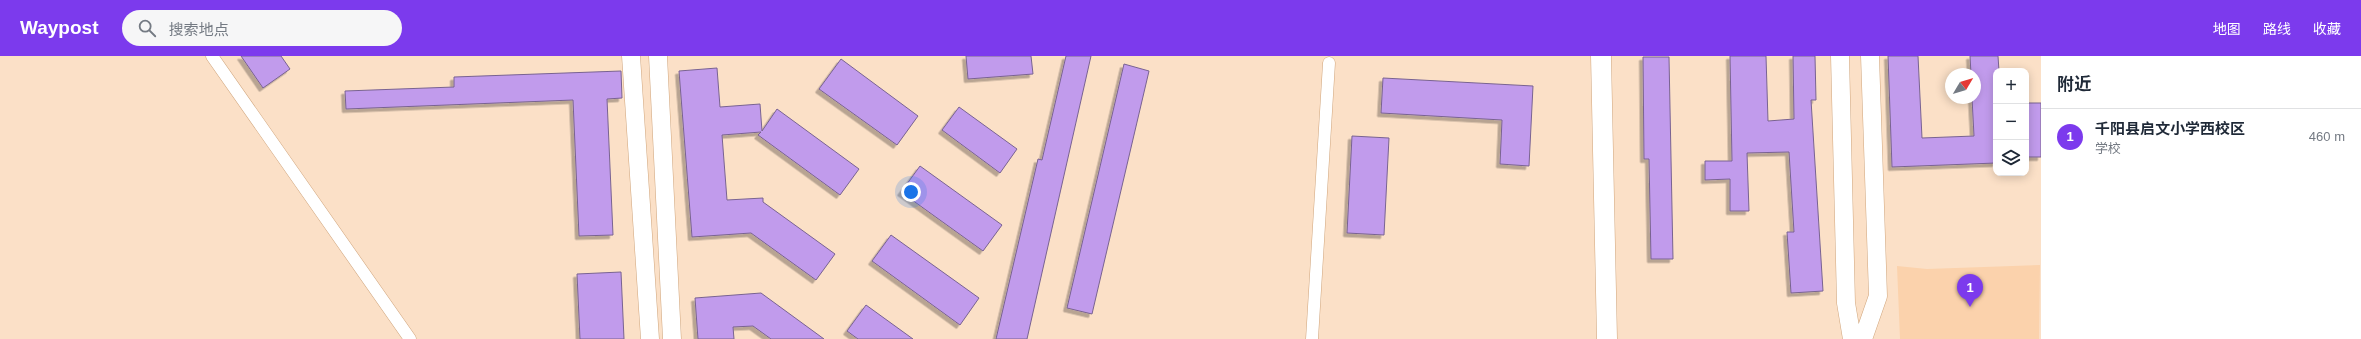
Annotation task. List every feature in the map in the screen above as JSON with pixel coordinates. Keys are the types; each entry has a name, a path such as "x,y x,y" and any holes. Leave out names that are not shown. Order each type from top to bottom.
{"main road":[{"path":"1601,56 1607,339"}],"street":[{"path":"212,56 410,339"},
{"path":"631,56 650,339"},
{"path":"658,56 672,339"},
{"path":"1840,56 1846,303 1852,339"},
{"path":"1863,339 1878,296 1870,56"},
{"path":"1312,339 1329,63"}],"shaded area":[{"path":"2040,265 2039,339 1900,339 1897,266 1927,269"}],"building":[{"path":"241,56 281,56 290,69 263,88"},
{"path":"966,56 1031,56 1033,74 968,79"},
{"path":"1066,56 1091,56 1027,339 996,339 1038,159 1042,160"},
{"path":"1730,56 1766,56 1768,121 1794,119 1793,56 1815,56 1816,100 1811,100 1823,291 1791,293 1787,232 1794,232 1789,152 1747,153 1749,211 1730,211 1730,179 1705,180 1705,161 1732,161"},
{"path":"1888,56 1918,56 1922,138 1974,136 1972,104 1981,104 1981,68 1971,68 1970,56 1998,56 1999,68 1993,68 1993,163 1892,167"},
{"path":"1643,57 1669,57 1673,259 1651,259 1649,159 1644,159"},
{"path":"841,59 918,116 897,145 819,89"},
{"path":"1124,64 1149,71 1092,314 1067,308"},
{"path":"717,68 720,107 760,104 762,131 777,109 859,169 840,195 758,135 761,132 722,135 727,200 763,198 763,202 835,254 816,280 751,233 692,237 679,71"},
{"path":"621,71 622,98 607,99 613,235 579,236 573,100 346,109 345,91 454,87 454,77"},
{"path":"1383,78 1533,86 1529,166 1500,164 1502,120 1381,113"},
{"path":"2029,103 2041,103 2041,157 2029,157"},
{"path":"959,107 1017,149 1000,173 942,130"},
{"path":"1352,136 1389,138 1384,235 1347,233"},
{"path":"920,166 1002,225 983,251 901,192"},
{"path":"891,235 979,298 960,325 872,261"},
{"path":"621,272 624,339 580,339 577,274"},
{"path":"761,293 824,339 771,339 753,326 733,327 734,339 698,339 695,298"},
{"path":"866,305 913,339 858,339 847,331"}],"place":[{"name":"千阳县启文小学西校区","path":"1970,307"}]}
